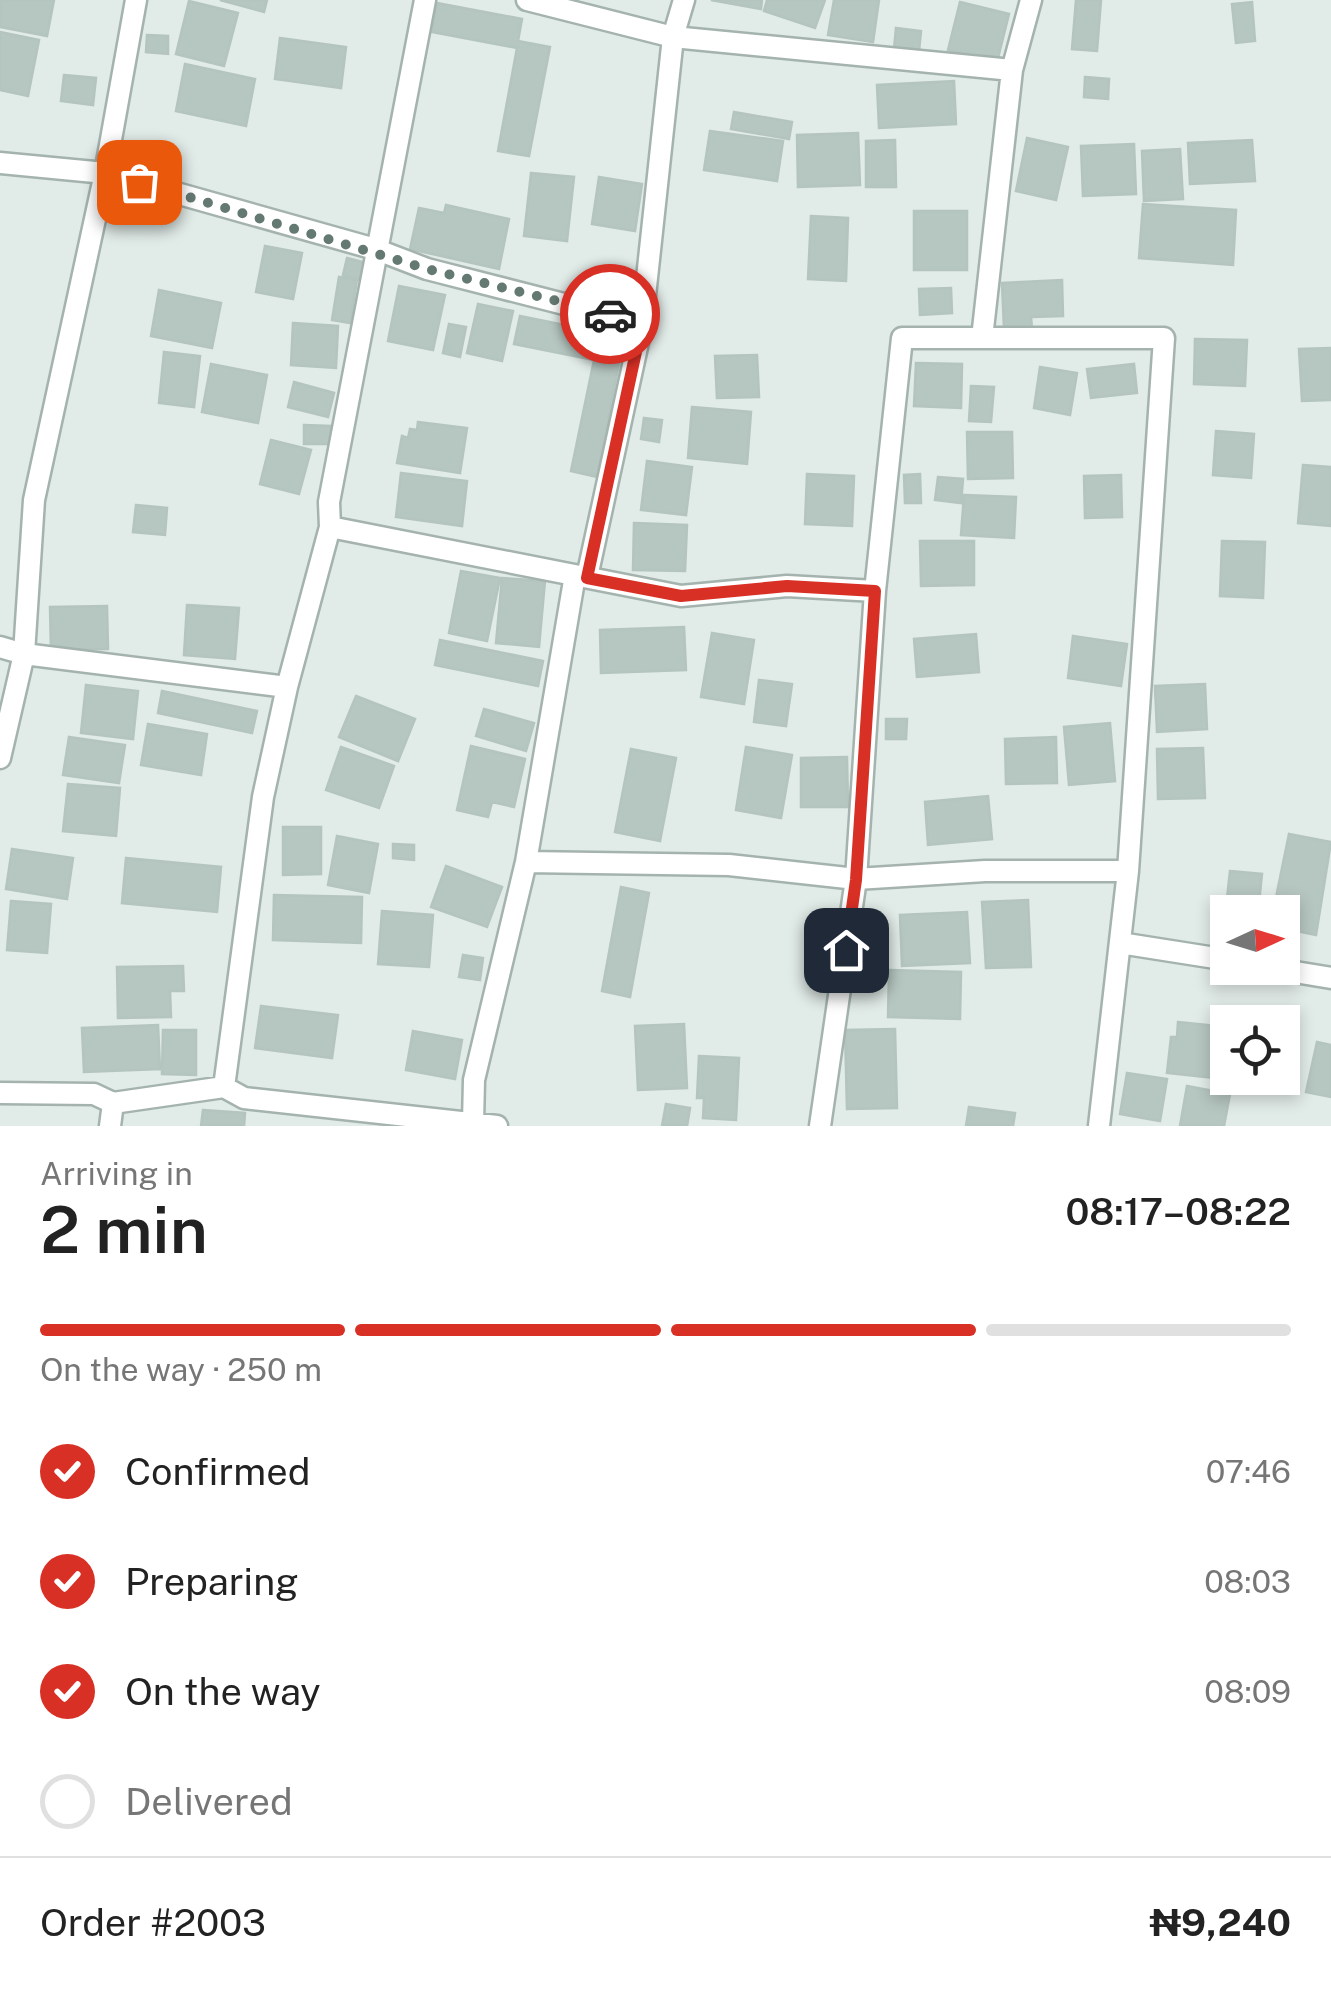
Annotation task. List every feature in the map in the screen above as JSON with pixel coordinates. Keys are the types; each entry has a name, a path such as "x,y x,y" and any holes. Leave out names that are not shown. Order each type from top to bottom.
{"street":[{"path":"0,758 24,654 34,500 105,173 136,0"},
{"path":"224,1087 264,796 287,687 330,527 328,502 425,0"},
{"path":"527,0 673,37 1012,70"},
{"path":"474,1123 474,1080 526,862 581,576 642,324 673,37 684,0"},
{"path":"982,338 1012,70 1031,0"},
{"path":"0,163 105,173 375,250 427,269 642,324"},
{"path":"820,1126 856,880 875,591 902,338 1164,338 1128,871 1099,1126"},
{"path":"330,527 681,596 787,586 875,591"},
{"path":"0,647 24,654 287,687"},
{"path":"526,862 729,864 856,880 985,871 1128,871"},
{"path":"1120,943 1210,957"},
{"path":"1300,973 1331,978"},
{"path":"0,1094 94,1094 112,1102 224,1087 244,1098 400,1121 496,1126"},
{"path":"110,1126 112,1102"}],"building":[{"path":"1,0 54,0 47,36 0,27"},
{"path":"220,0 267,0 264,12"},
{"path":"711,0 762,0 761,9"},
{"path":"767,0 825,0 815,28 764,11"},
{"path":"834,0 879,0 873,42 828,35"},
{"path":"1076,0 1101,0 1097,51 1072,49"},
{"path":"189,1 238,13 224,66 176,54"},
{"path":"960,2 1009,14 997,62 948,50"},
{"path":"1252,2 1255,41 1236,43 1232,4"},
{"path":"437,3 522,19 518,41 550,47 529,156 498,151 517,48 432,32"},
{"path":"896,28 921,31 919,51 894,49"},
{"path":"0,32 39,40 28,96 0,90"},
{"path":"147,35 168,36 168,54 146,52"},
{"path":"280,38 346,47 341,88 275,79"},
{"path":"185,64 255,79 246,126 176,111"},
{"path":"64,75 96,78 93,105 61,101"},
{"path":"1085,77 1109,79 1108,99 1084,97"},
{"path":"954,81 956,124 879,128 877,85"},
{"path":"734,112 792,122 789,139 731,129"},
{"path":"710,131 783,141 777,181 704,170"},
{"path":"858,133 860,185 798,187 797,135"},
{"path":"1027,138 1068,147 1056,200 1016,191"},
{"path":"895,140 896,187 866,187 866,141"},
{"path":"1252,140 1255,181 1190,184 1188,143"},
{"path":"1134,144 1136,194 1083,196 1081,146"},
{"path":"1180,149 1183,199 1144,201 1142,151"},
{"path":"531,173 574,177 567,241 524,236"},
{"path":"599,177 642,184 635,231 592,224"},
{"path":"1143,204 1236,210 1233,265 1139,258"},
{"path":"446,205 509,219 499,269 410,249 419,208 444,213"},
{"path":"914,211 967,211 967,270 914,270"},
{"path":"811,216 848,218 846,281 808,279"},
{"path":"265,246 302,253 293,299 256,292"},
{"path":"347,258 366,263 361,280 343,275"},
{"path":"339,277 357,280 350,323 332,320"},
{"path":"1062,280 1063,316 1031,317 1032,328 1004,329 1002,283"},
{"path":"399,286 445,295 433,350 388,341"},
{"path":"951,288 952,313 920,315 919,289"},
{"path":"159,290 221,303 212,348 151,336"},
{"path":"478,304 513,311 502,361 467,353"},
{"path":"520,316 624,337 597,477 571,471 594,360 514,344"},
{"path":"293,323 338,326 336,368 291,365"},
{"path":"449,324 466,327 460,357 443,353"},
{"path":"1195,339 1247,340 1245,386 1194,384"},
{"path":"1331,348 1331,400 1302,401 1299,349"},
{"path":"164,352 200,356 194,407 159,403"},
{"path":"757,355 759,397 717,398 715,356"},
{"path":"916,363 962,364 961,408 914,406"},
{"path":"211,364 267,375 258,423 202,412"},
{"path":"1134,364 1137,393 1091,398 1087,369"},
{"path":"1040,367 1077,373 1070,415 1034,408"},
{"path":"294,382 334,393 328,417 288,407"},
{"path":"971,386 994,387 991,422 969,421"},
{"path":"692,407 751,412 747,464 688,458"},
{"path":"644,418 662,420 659,442 641,439"},
{"path":"418,422 467,428 460,473 397,463 402,436 408,438 410,429 417,430"},
{"path":"304,425 331,426 331,444 304,444"},
{"path":"1216,431 1254,434 1251,478 1213,475"},
{"path":"967,432 1012,432 1013,478 968,479"},
{"path":"271,440 311,450 299,494 260,484"},
{"path":"647,461 692,467 686,515 641,510"},
{"path":"1303,465 1331,467 1331,526 1298,523"},
{"path":"401,473 467,481 462,526 396,517"},
{"path":"807,474 854,476 852,526 805,524"},
{"path":"920,474 921,503 905,503 904,475"},
{"path":"1121,475 1122,517 1085,518 1084,476"},
{"path":"938,477 963,479 961,503 935,500"},
{"path":"964,495 1016,497 1014,538 961,535"},
{"path":"136,505 167,508 165,535 133,532"},
{"path":"634,523 687,525 685,571 633,570"},
{"path":"920,541 974,541 974,585 921,586"},
{"path":"1222,541 1265,542 1263,598 1220,596"},
{"path":"461,571 500,578 487,641 449,633"},
{"path":"502,578 545,581 539,647 496,643"},
{"path":"187,605 239,608 235,659 184,655"},
{"path":"107,606 108,649 51,650 50,607"},
{"path":"684,627 686,670 601,673 600,630"},
{"path":"712,633 754,640 744,704 701,697"},
{"path":"976,634 979,672 917,677 914,639"},
{"path":"1073,636 1127,644 1121,686 1068,678"},
{"path":"440,640 543,661 538,686 435,665"},
{"path":"759,680 792,684 786,726 754,722"},
{"path":"1205,684 1207,729 1157,732 1155,686"},
{"path":"86,685 138,691 133,739 81,733"},
{"path":"162,691 257,711 252,733 158,713"},
{"path":"356,696 415,719 398,761 339,737"},
{"path":"484,709 534,723 526,751 476,736"},
{"path":"886,719 907,719 906,739 886,739"},
{"path":"1110,723 1115,781 1069,785 1064,727"},
{"path":"148,724 207,734 201,775 141,765"},
{"path":"69,737 125,745 119,783 63,775"},
{"path":"1056,737 1057,783 1006,784 1005,739"},
{"path":"471,746 525,759 514,807 492,802 488,817 457,810"},
{"path":"341,747 394,766 379,808 326,790"},
{"path":"746,747 792,755 781,818 736,810"},
{"path":"1203,748 1205,798 1158,799 1157,749"},
{"path":"631,749 676,758 660,841 615,832"},
{"path":"847,757 848,807 801,807 801,758"},
{"path":"68,784 120,788 116,836 63,831"},
{"path":"988,796 992,839 928,845 925,802"},
{"path":"283,827 321,827 321,874 283,875"},
{"path":"1289,834 1331,842 1316,935 1300,932 1300,895 1276,895"},
{"path":"337,836 378,844 369,893 328,885"},
{"path":"393,844 414,845 414,860 393,858"},
{"path":"12,849 73,858 67,899 6,889"},
{"path":"126,858 221,867 217,912 122,903"},
{"path":"446,866 502,887 487,927 431,907"},
{"path":"1230,871 1262,874 1260,895 1227,895"},
{"path":"621,887 649,893 630,997 602,991"},
{"path":"274,895 362,897 361,943 273,940"},
{"path":"1028,900 1031,967 986,968 982,902"},
{"path":"11,901 51,904 47,953 7,950"},
{"path":"382,911 433,915 429,967 378,964"},
{"path":"967,912 970,963 902,966 900,915"},
{"path":"463,955 483,958 480,980 459,977"},
{"path":"183,966 184,991 170,991 171,1017 118,1018 117,967"},
{"path":"889,970 961,972 960,1019 888,1017"},
{"path":"261,1006 338,1015 332,1058 255,1048"},
{"path":"1178,1022 1210,1025 1210,1077 1167,1073 1171,1037 1177,1037"},
{"path":"684,1024 687,1088 638,1090 635,1026"},
{"path":"158,1025 160,1069 84,1072 82,1028"},
{"path":"895,1029 897,1108 847,1109 845,1030"},
{"path":"163,1030 196,1030 196,1075 162,1074"},
{"path":"413,1031 462,1040 455,1079 406,1070"},
{"path":"1317,1042 1331,1045 1331,1097 1306,1092"},
{"path":"699,1056 739,1058 736,1120 703,1118 704,1098 697,1098"},
{"path":"1127,1073 1167,1079 1160,1121 1120,1114"},
{"path":"1187,1086 1210,1090 1210,1095 1230,1095 1224,1126 1180,1126"},
{"path":"666,1104 690,1108 687,1126 662,1126"},
{"path":"969,1107 1015,1113 1013,1126 966,1126"},
{"path":"203,1110 245,1113 244,1126 201,1126"}],"way so far":[{"path":"139,182 375,250 427,269 610,314"}],"route":[{"path":"610,314 642,324 587,578 681,596 787,586 875,591 856,880 846,950"}]}
